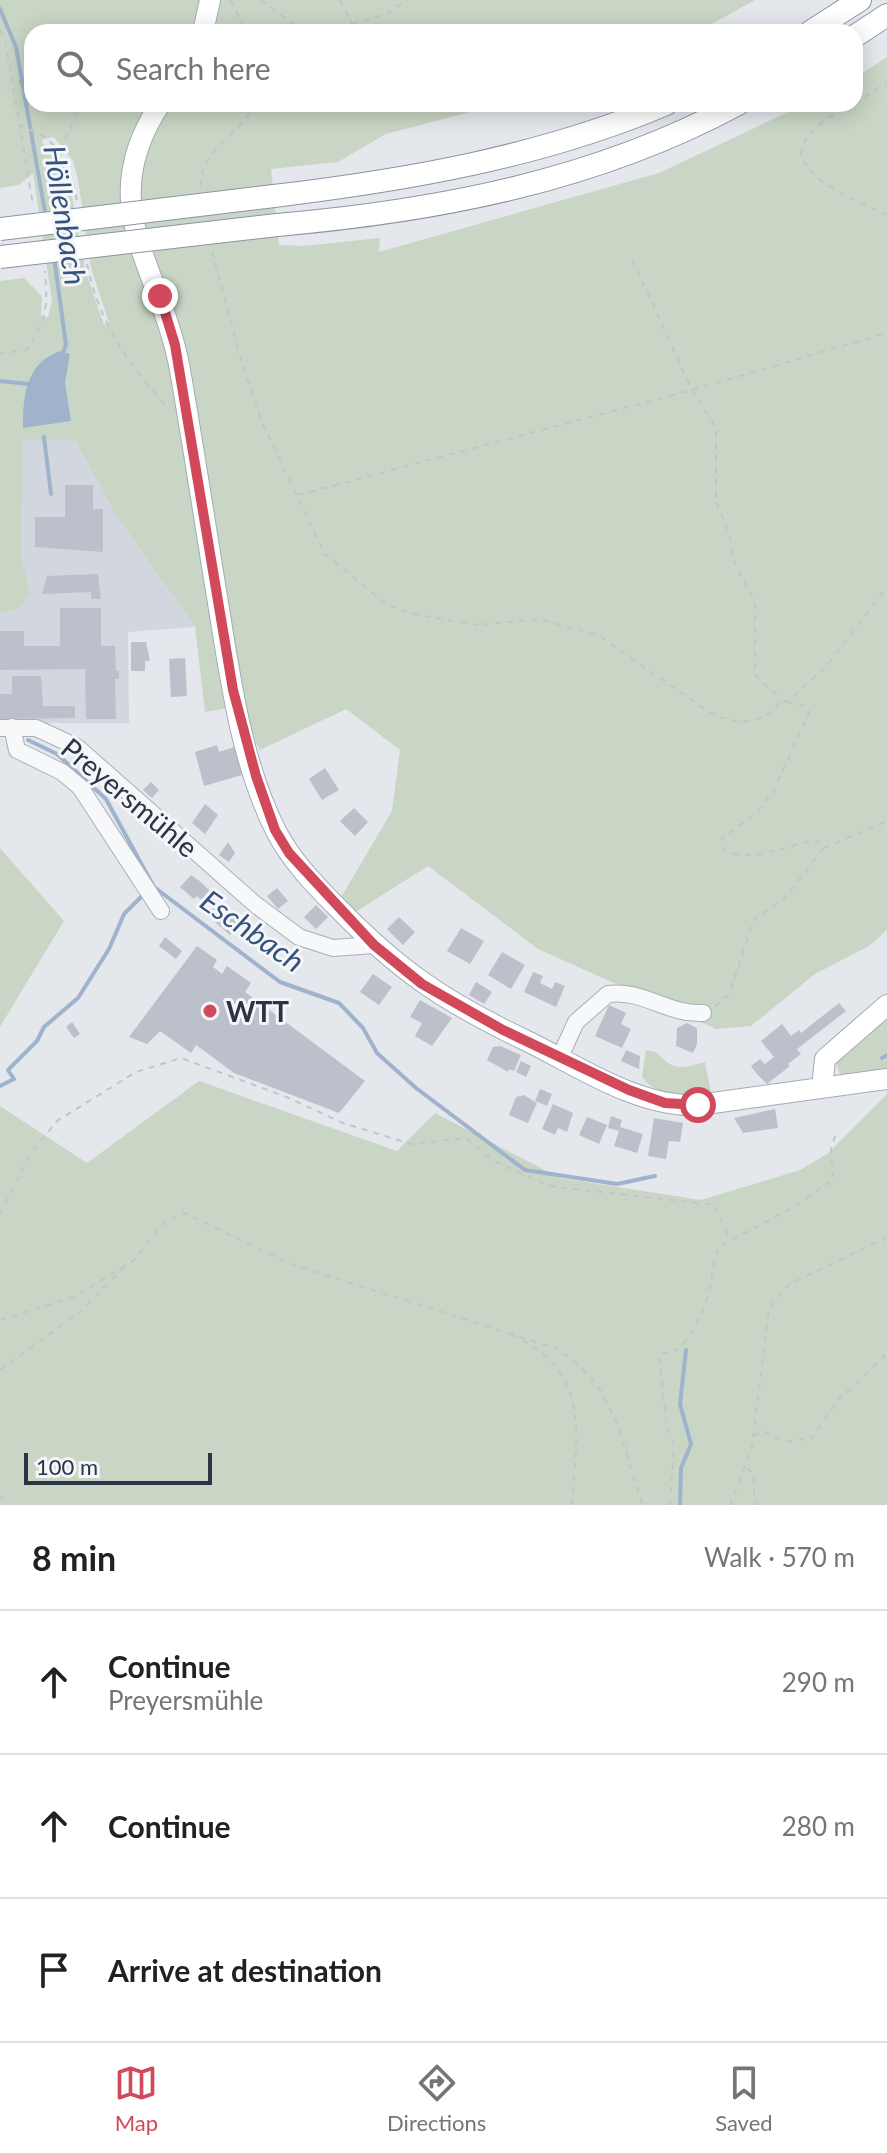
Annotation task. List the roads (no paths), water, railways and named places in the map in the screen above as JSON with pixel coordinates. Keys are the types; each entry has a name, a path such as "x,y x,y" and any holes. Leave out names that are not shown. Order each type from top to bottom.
{"highway":[{"path":"822,24 860,0"},
{"path":"863,31 887,15"},
{"path":"0,229 274,196 452,170 570,138 643,112"},
{"path":"0,257 356,218 512,190 636,151 721,112"}],"main road":[{"path":"205,24 210,0"},
{"path":"156,112 135,150 129,204 175,345 233,690 275,830 304,872 374,945 422,984 447,1000 629,1090 674,1104 698,1105 887,1079"},
{"path":"822,1088 825,1059 887,1005"}],"street":[{"path":"6,728 17,750 62,772 86,794 161,911"},
{"name":"Preyersmühle","path":"6,728 45,731 77,747 274,919 299,937 333,948 374,945"},
{"path":"560,1057 576,1022 608,994 635,995 669,1009 703,1013"}],"water":[{"path":"60,351 70,354 65,383 71,421 23,428 26,392 33,372 49,356"}],"waterway":[{"name":"Höllenbach","path":"0,9 16,47 24,92"},
{"name":"Höllenbach","path":"27,112 46,217"},
{"name":"Höllenbach","path":"54,257 66,345 62,355"},
{"path":"0,381 29,384"},
{"name":"Höllenbach","path":"44,437 51,494"},
{"name":"Eschbach","path":"28,740 57,754 106,799 154,887 280,982 339,1003 363,1028 377,1053 416,1088 525,1170 617,1184 655,1176"},
{"path":"0,1086 14,1079 8,1070 37,1041 44,1027 78,998 109,949 124,914 142,896"},
{"name":"Eschbach","path":"882,1058 887,1055"},
{"path":"680,1505 681,1468 691,1444 680,1404 686,1350"}],"place":[{"name":"WTT","path":"210,1011"}]}
